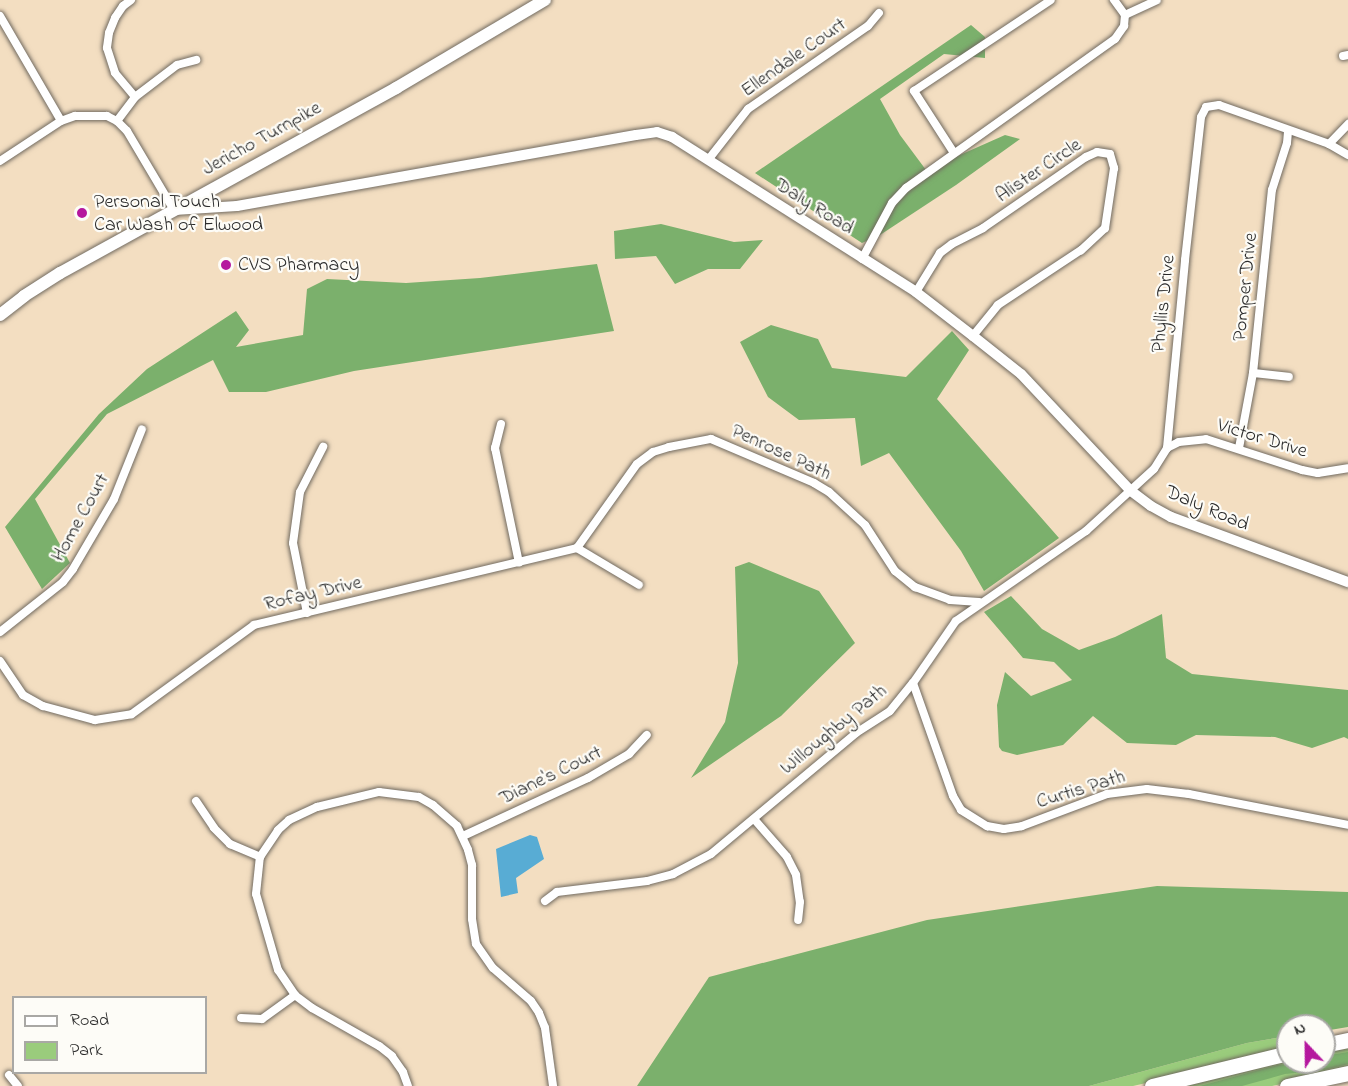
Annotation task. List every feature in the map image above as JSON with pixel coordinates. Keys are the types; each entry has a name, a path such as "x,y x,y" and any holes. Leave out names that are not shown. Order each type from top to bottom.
{"highway":[{"path":"1152,1086 1276,1056"},
{"path":"1287,1086 1348,1073"}],"main road":[{"name":"Jericho Turnpike","path":"0,315 39,285 396,88 545,0"}],"street":[{"path":"131,0 114,18 107,48 115,73 135,97"},
{"path":"954,153 914,91 1051,0"},
{"path":"862,259 892,203 906,188 1115,39 1124,26 1125,15 1114,0"},
{"path":"1125,15 1157,0"},
{"name":"Ellendale Court","path":"708,160 748,109 868,26 879,13"},
{"path":"0,16 61,121"},
{"path":"117,120 135,97 177,65 196,60"},
{"name":"Phyllis Drive","path":"1131,491 1154,469 1167,448 1201,117 1206,108 1219,105 1288,131"},
{"path":"0,161 61,121 93,114 117,120 127,131 174,210"},
{"path":"1329,144 1348,124"},
{"path":"1288,131 1329,144 1348,155"},
{"name":"Pomper Drive","path":"1239,447 1252,373 1272,190 1287,143 1288,131"},
{"name":"Daly Road","path":"174,210 226,208 657,132 672,137 916,292 1021,374 1131,491 1171,517 1348,582"},
{"name":"Alister Circle","path":"916,292 940,253 952,244 999,218 1086,157 1098,152 1110,154 1114,168 1109,212 1104,228 1081,250 998,305 973,336"},
{"path":"1252,373 1289,377"},
{"path":"501,424 495,448 519,563"},
{"name":"Home Court","path":"0,632 63,582 73,569 114,499 142,429"},
{"name":"Penrose Path","path":"577,548 637,464 653,452 711,439 814,483 829,492 865,525 895,571 915,587 950,600 979,603"},
{"name":"Victor Drive","path":"1167,448 1179,442 1206,439 1239,447 1318,473 1348,468"},
{"path":"307,613 293,543 300,492 323,447"},
{"name":"Willoughby Path","path":"545,900 557,892 647,881 673,874 711,854 856,733 890,711 913,683 956,621 1086,531 1131,491"},
{"path":"577,548 639,585"},
{"name":"Rofay Drive","path":"0,661 23,695 43,706 95,720 132,714 254,625 577,548"},
{"name":"Curtis Path","path":"913,683 953,796 962,810 987,826 1004,829 1022,826 1107,794 1147,789 1189,794 1348,825"},
{"name":"Diane's Court","path":"463,836 596,774 629,754 647,735"},
{"path":"408,1086 403,1072 392,1056 379,1046 312,1008 295,995 279,970 259,910 255,883 260,857 278,830 289,820 317,807 379,792 419,797 443,813 457,826 463,836 472,865 472,919 476,944 493,968 531,1001 539,1013 545,1028 553,1086"},
{"path":"196,801 214,828 230,844 260,857"},
{"path":"754,819 787,857 796,875 800,902 798,920"},
{"path":"242,1018 262,1019 295,995"},
{"path":"9,1075 18,1086"}],"green space":[{"path":"971,25 985,37 985,58 944,54 880,99 900,135 926,170 1005,135 1020,139 956,185 880,235 862,243 755,173"},
{"path":"661,224 734,242 763,240 740,269 708,269 675,284 656,256 615,259 614,231"},
{"path":"597,264 614,331 354,371 266,392 229,392 213,360 107,414 35,499 70,563 42,589 5,527 99,414 147,369 236,311 249,330 236,347 303,335 307,289 327,279 406,283 480,278"},
{"path":"771,325 818,339 832,368 906,377 952,331 969,350 937,399 1059,538 984,591 961,551 889,453 861,466 855,418 799,420 768,397 740,342"},
{"path":"749,562 819,591 855,643 781,716 691,778 725,722 738,663 735,567"},
{"path":"1011,596 1042,629 1079,650 1115,637 1162,614 1166,658 1192,674 1348,690 1348,739 1344,737 1312,748 1275,737 1196,735 1176,745 1127,743 1093,716 1063,745 1017,755 1002,751 999,747 997,705 1005,672 1031,696 1072,680 1054,662 1023,658 984,612"},
{"path":"1157,886 1348,892 1348,1027 1336,1029 1336,1014 1276,1014 1276,1038 1247,1043 1089,1086 637,1086 709,977 927,920"},
{"path":"1276,1038 1276,1053 1133,1086 1089,1086 1247,1043"},
{"path":"1348,1047 1348,1070 1336,1073 1336,1050"},
{"path":"1348,1052 1348,1064 1336,1067 1336,1054"},
{"path":"1276,1063 1276,1074 1329,1074 1272,1086 1184,1086"},
{"path":"1276,1066 1276,1074 1285,1074 1242,1086 1200,1086"}],"water":[{"path":"530,835 537,837 544,859 516,878 518,893 501,897 496,849"}],"place":[{"name":"Personal Touch Car Wash of Elwood","path":"82,213"},
{"name":"CVS Pharmacy","path":"226,265"}]}
